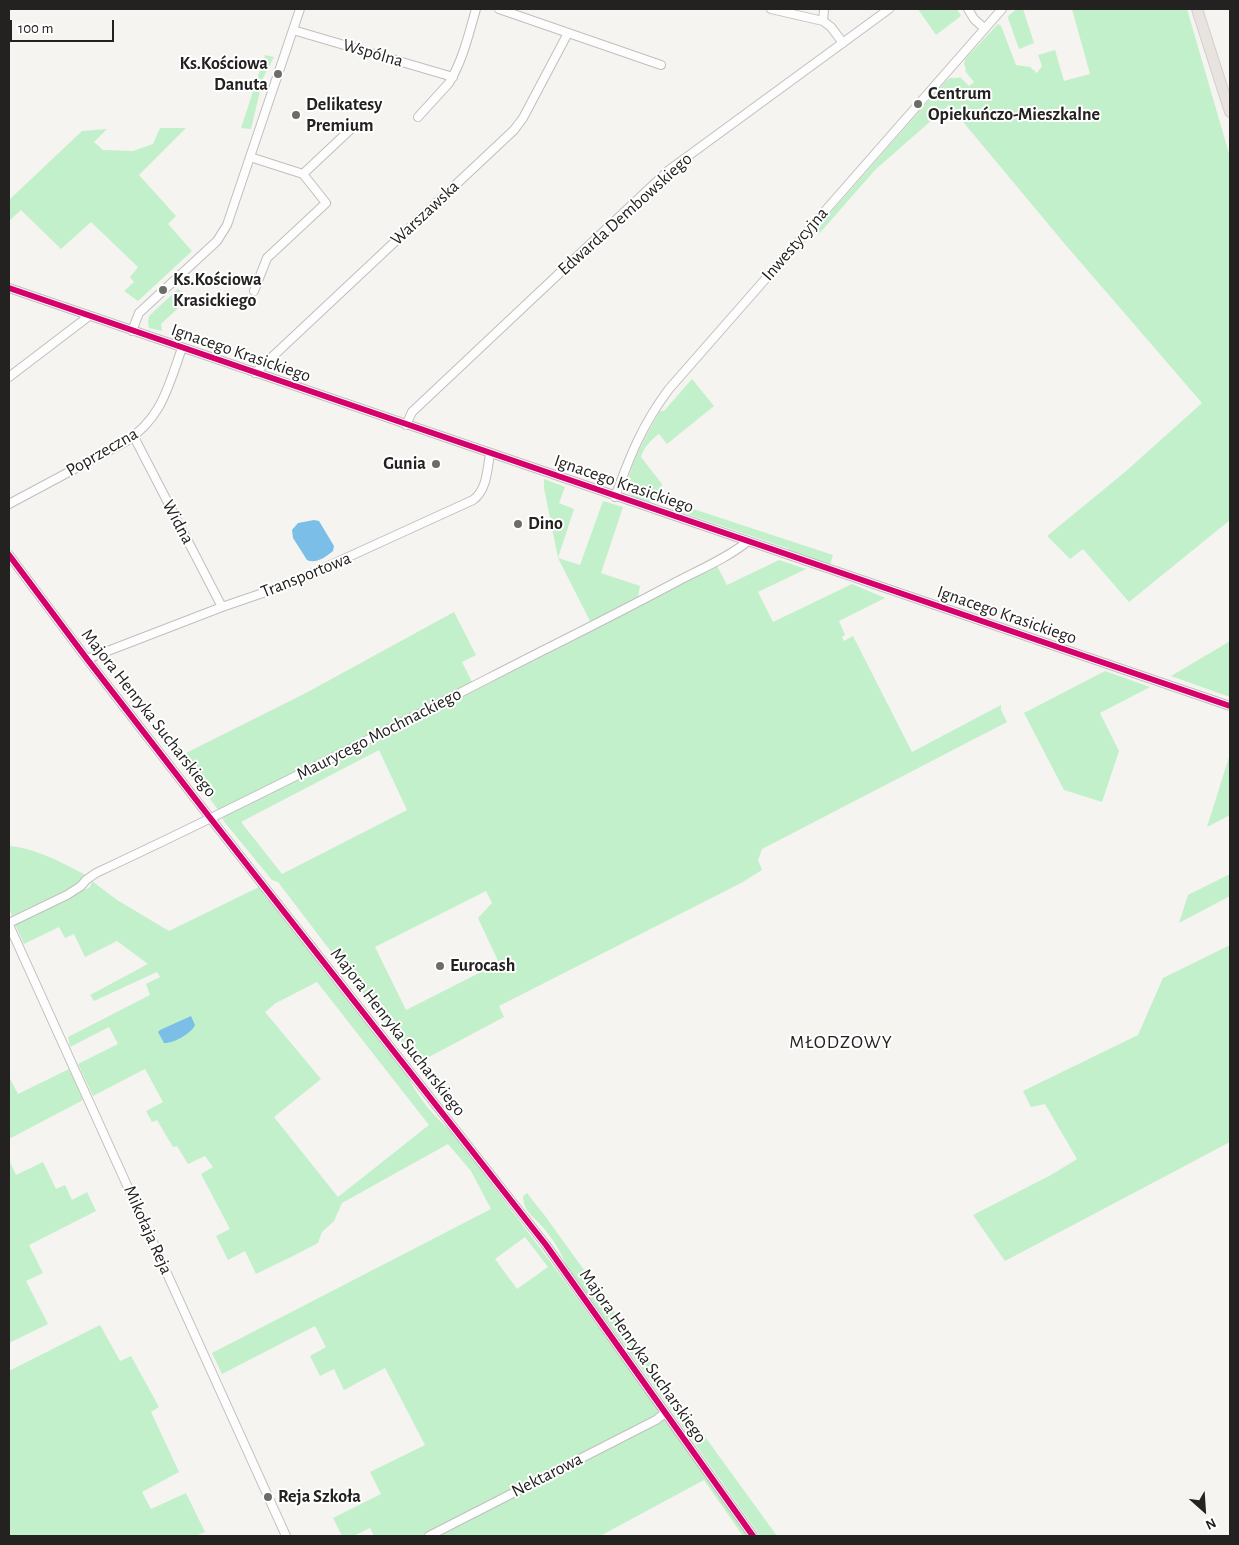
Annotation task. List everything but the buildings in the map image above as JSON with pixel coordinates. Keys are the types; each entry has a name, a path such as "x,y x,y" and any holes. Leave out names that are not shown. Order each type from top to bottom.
{"main road":[{"path":"1197,9 1230,112"}],"street":[{"path":"132,331 139,313 222,236 228,225 300,9"},
{"path":"418,116 453,77 476,9"},
{"path":"499,9 661,65"},
{"path":"771,9 823,21 843,43"},
{"path":"823,21 824,9"},
{"name":"Edwarda Dembowskiego","path":"406,425 412,412 669,170 889,9"},
{"path":"968,9 974,19 984,28"},
{"name":"Inwestycyjna","path":"615,497 627,463 643,428 668,389 1002,9"},
{"name":"Wspólna","path":"293,30 453,77"},
{"name":"Warszawska","path":"254,373 514,130 523,118 568,33"},
{"path":"303,174 352,127"},
{"path":"250,157 303,174 326,203 267,258 254,290"},
{"name":"Ignacego Krasickiego","path":"9,288 1230,706"},
{"path":"9,377 89,316"},
{"name":"Poprzeczna","path":"9,504 134,436 147,425 162,402 182,348"},
{"name":"Widna","path":"134,436 222,607"},
{"name":"Transportowa","path":"87,659 222,607 289,584 474,500 483,489 490,454"},
{"name":"Maurycego Mochnackiego","path":"9,924 67,895 96,873 211,819 639,602 720,559 747,542"},
{"name":"Majora Henryka Sucharskiego","path":"9,555 211,819 546,1245 753,1536"},
{"name":"Mikołaja Reja","path":"9,924 286,1536"},
{"name":"Nektarowa","path":"429,1536 656,1420 665,1413"}],"green space":[{"path":"918,9 957,9 961,16 936,35"},
{"path":"1017,9 1023,9 1034,43 1019,49 1008,18"},
{"path":"1072,9 1187,9 1230,157 1230,520 1129,602 1083,549 1070,559 1047,536 1125,472 1202,403 1064,243 949,105 875,170 818,235 818,227 946,81 950,78 960,77 969,86 974,82 965,71 965,59 998,24 1001,26 1016,65 1030,67 1037,73 1042,66 1038,55 1055,50 1064,81 1090,74"},
{"path":"265,55 274,57 263,78 251,129 241,128"},
{"path":"160,128 186,128 139,175 176,216 168,224 192,251 138,301 124,291 134,282 130,277 138,267 91,222 61,249 21,210 9,221 9,200 82,131 107,129 94,142 103,150 133,151 153,144"},
{"path":"178,289 188,299 161,324 162,331 149,328 149,316"},
{"path":"692,379 714,406 667,444 659,434 648,444 641,457 662,484 655,501 636,498 629,493 628,483 639,450 660,411 664,411"},
{"path":"544,479 565,487 559,503 574,509 558,558 544,488"},
{"path":"603,501 623,507 601,573 640,586 638,597 591,623 558,558 580,565"},
{"path":"669,501 833,555 830,565 793,553 787,548 672,509"},
{"path":"779,560 806,569 758,592 773,622 852,584 885,598 839,621 845,635 842,637 844,641 853,636 912,752 1001,705 1001,710 1007,722 762,849 758,860 762,870 741,883 499,1006 504,1017 427,1058 422,1071 278,882 272,880 222,819 534,661 716,564 727,585","holes":["379,750 407,810 282,874 241,822","486,891 492,903 478,918 499,963 406,1010 375,947"]},
{"path":"454,612 476,655 462,662 472,682 218,810 180,756 304,694"},
{"path":"1230,641 1230,697 1171,676 1227,643"},
{"path":"1105,671 1150,687 1100,713 1119,751 1102,802 1064,790 1024,713"},
{"path":"1230,754 1230,815 1207,827"},
{"path":"9,846 39,853 86,875 73,887 12,916 9,907"},
{"path":"1230,874 1230,896 1179,923 1188,895"},
{"path":"92,881 117,900 169,931 259,887 406,1074 426,1106 453,1133 552,1264 750,1536 743,1536 704,1480 600,1536 443,1536 441,1532 433,1536 374,1536 370,1528 353,1536 342,1536 333,1518 381,1494 370,1472 425,1445 385,1368 344,1390 334,1369 320,1376 310,1356 326,1347 315,1326 222,1374 212,1353 491,1209 471,1171 448,1144 342,1203 334,1221 322,1232 318,1243 256,1274 245,1251 228,1260 216,1236 230,1229 201,1174 213,1167 205,1156 188,1164 177,1146 173,1147 157,1120 152,1122 146,1111 163,1102 145,1069 93,1096 78,1064 118,1044 109,1027 70,1047 68,1037 150,995 146,984 160,977 157,972 94,1001 90,995 148,964 117,941 85,957 74,934 65,938 59,927 24,944 15,924 90,887","holes":["317,982 429,1125 338,1197 274,1117 321,1079 265,1012 276,1003","525,1237 548,1267 517,1289 495,1259"]},
{"path":"1230,945 1230,1142 1005,1261 973,1215 1051,1175 1077,1159 1045,1104 1031,1107 1023,1091 1138,1035 1163,978"},
{"path":"69,1069 83,1100 9,1139 9,1077 18,1094"},
{"path":"9,1160 16,1175 43,1162 56,1189 65,1185 72,1200 87,1192 96,1211 29,1245 43,1273 26,1281 48,1324 9,1343"},
{"path":"527,1193 777,1536 760,1536 566,1265 552,1239 528,1212 523,1196"},
{"path":"100,1325 120,1361 131,1356 159,1407 151,1412 179,1472 142,1492 151,1509 186,1493 205,1532 195,1536 9,1536 9,1371"}],"water":[{"path":"319,521 334,546 333,551 324,558 310,561 307,560 293,538 292,530 298,523"},
{"path":"191,1016 195,1025 190,1031 177,1040 164,1043 158,1032 160,1030"}],"cycle path":[{"path":"9,288 1230,706"},
{"path":"9,555 211,819 546,1245 753,1536"}],"place":[{"name":"Ks.Kościowa Danuta","path":"278,74"},
{"name":"Centrum Opiekuńczo-Mieszkalne","path":"918,104"},
{"name":"Delikatesy Premium","path":"296,115"},
{"name":"Ks.Kościowa Krasickiego","path":"163,290"},
{"name":"Gunia","path":"436,464"},
{"name":"Dino","path":"518,524"},
{"name":"Eurocash","path":"440,966"},
{"name":"Reja Szkoła","path":"268,1497"}],"district":[{"name":"MŁODZOWY","path":"841,1042"}]}
